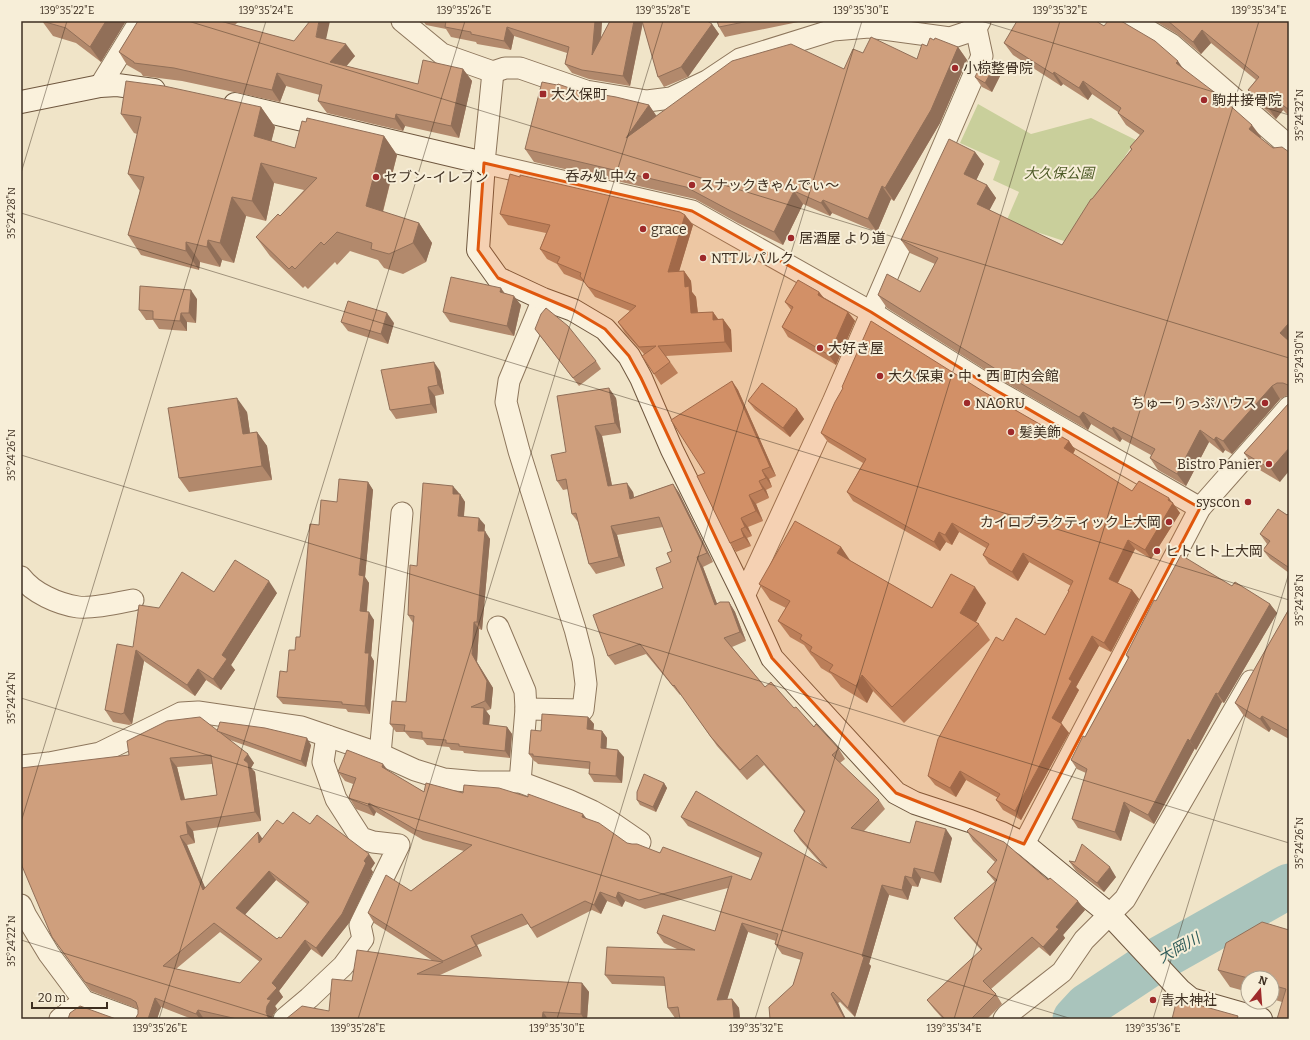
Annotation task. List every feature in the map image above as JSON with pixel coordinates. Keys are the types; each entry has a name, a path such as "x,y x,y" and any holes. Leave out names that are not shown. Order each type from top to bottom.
{"street":[{"path":"100,86 140,21"},
{"path":"1132,21 1171,44 1289,146"},
{"path":"408,23 442,54 493,72 505,68 520,68 586,91 647,101 672,98 706,82 740,59 833,30 869,27 950,38 965,33 978,24 982,56 833,402 744,596"},
{"path":"493,72 484,163 478,250 498,278 543,299 573,310 605,329 629,356 641,378 672,450 744,596 772,658 896,793 916,803 970,820 1024,844 1109,914 1180,990 1191,999 1261,1019"},
{"path":"21,102 100,86 117,86 172,92"},
{"path":"215,100 692,211 871,312 997,391 1200,508"},
{"path":"526,709 583,710 586,684 583,660 575,629 519,451 506,402 509,381 543,299"},
{"path":"1024,844 1200,508 1286,416"},
{"path":"380,754 402,513"},
{"path":"21,576 39,593 60,602 78,607 133,600"},
{"path":"498,627 525,691 526,709 520,782"},
{"path":"1004,1019 1007,1015 1062,972 1084,940 1125,899 1262,661"},
{"path":"21,766 49,763 100,753 181,713 198,712 301,727 380,754 415,770 444,779 478,782 520,782 568,800 592,811 640,842"},
{"path":"284,1019 343,966 363,939 360,925 399,845 373,842 361,838 336,799 323,762 327,736"},
{"path":"21,905 49,954 84,1001 133,1019"},
{"path":"60,1019 84,1001"}],"highlighted area":[{"path":"484,163 692,211 871,312 997,391 1200,508 1024,844 896,793 772,658 641,378 629,356 605,329 573,310 498,278 478,250"}],"green space":[{"name":"大久保公園","path":"978,104 1031,134 1091,118 1136,140 1067,242 1006,222 1019,192 993,180 1000,161 960,143"}],"building":[{"path":"42,21 106,21 90,47 66,28"},
{"path":"138,21 220,21 294,41 310,21 319,21 316,37 346,44 330,62 418,84 423,60 463,69 451,126 396,114 395,119 318,101 322,85 277,73 272,90 174,68 134,63 119,52"},
{"path":"446,21 595,21 592,55 610,21 634,21 623,76 582,70 565,64 569,47 507,27 504,41 445,27"},
{"path":"642,21 707,21 712,24 681,67 658,77"},
{"path":"717,21 749,21 719,27"},
{"path":"1017,21 1096,21 1104,26 1108,21 1121,21 1155,41 1178,61 1176,63 1218,95 1252,125 1249,129 1273,148 1282,147 1289,152 1289,323 1280,333 1289,341 1289,387 1283,383 1277,383 1272,386 1223,441 1216,437 1214,440 1200,430 1177,474 1150,458 1155,449 1113,427 1112,429 1083,412 1079,417 994,368 878,295 887,274 920,292 938,258 901,240 949,139 975,152 964,174 987,185 977,204 1062,245 1091,199 1132,149 1130,147 1144,131 1118,113 1121,108 1083,81 1079,88 1054,72 1053,74 1004,43"},
{"path":"1168,21 1289,21 1289,110 1274,98 1267,106 1248,90 1259,77 1202,30 1193,42"},
{"path":"871,37 917,59 922,44 927,46 930,38 934,40 935,38 958,47 931,110 885,188 882,186 868,219 823,200 821,203 794,191 774,232 686,187 525,149 542,82 558,84 575,90 616,97 649,105 626,138 732,61 791,44 844,69 853,49 863,53"},
{"path":"983,60 995,65 985,83 975,77"},
{"path":"126,81 164,86 261,107 254,136 295,148 302,121 306,122 307,118 384,136 366,206 419,223 413,243 389,254 371,249 372,243 337,232 324,245 321,242 295,269 292,266 289,269 256,237 278,214 280,216 317,178 261,163 252,201 232,197 220,243 208,240 207,247 186,242 186,251 128,235 144,177 128,174 141,117 121,114"},
{"path":"510,174 520,177 520,175 680,212 685,215 668,272 684,271 685,287 689,286 691,313 713,312 713,320 723,319 725,342 658,346 670,362 654,374 642,356 656,346 639,347 618,322 636,306 588,287 580,276 581,273 557,263 560,257 540,249 550,225 500,214"},
{"path":"451,277 501,288 500,292 514,296 507,326 443,312"},
{"path":"798,280 819,292 818,295 848,312 829,355 782,327 793,307 785,302"},
{"path":"140,286 191,290 189,313 181,313 180,321 153,319 153,311 139,310"},
{"path":"348,301 387,313 381,334 341,322"},
{"path":"546,308 568,326 596,361 573,378 535,329 541,314"},
{"path":"871,321 984,392 1069,441 1064,448 1132,491 1139,481 1169,498 1168,500 1173,503 1145,550 1128,540 1109,579 1132,590 1104,643 1092,636 1069,679 1072,681 1052,718 1062,724 1015,811 996,800 1000,794 960,771 950,788 928,776 938,739 996,637 1003,641 1016,618 1045,635 1073,581 1023,553 1012,572 983,555 989,544 952,523 945,535 939,532 934,542 847,492 866,459 821,433 843,388 842,387"},
{"path":"434,362 438,385 428,387 431,404 390,410 381,370"},
{"path":"732,381 770,467 762,470 766,478 759,481 763,489 749,495 756,511 741,518 745,527 741,529 744,537 730,543 697,476 705,473 671,420"},
{"path":"762,383 797,409 783,428 748,401"},
{"path":"609,388 615,423 595,426 608,486 627,483 630,499 673,484 707,553 697,557 715,605 720,602 729,602 740,632 724,638 765,687 771,682 794,708 796,707 814,727 816,724 839,749 832,755 879,800 851,828 910,843 916,821 946,829 934,873 914,868 912,878 905,876 902,890 882,885 862,956 864,957 848,1008 833,992 831,994 845,1019 770,1019 769,1007 793,985 803,953 775,944 778,934 742,923 717,1000 732,999 734,1018 680,1019 678,1007 668,1008 664,977 605,975 607,947 695,950 657,933 663,915 715,931 732,876 639,900 618,892 616,898 600,892 594,905 585,901 531,928 522,914 471,936 476,946 443,961 368,913 386,875 411,891 472,845 416,830 369,803 368,806 350,799 349,797 356,778 338,772 347,750 383,764 382,767 424,792 426,783 463,793 464,785 499,788 528,797 528,794 583,814 582,817 599,823 627,843 637,844 660,853 663,847 751,880 762,853 681,817 696,791 827,868 794,831 805,811 757,755 740,770 711,737 674,685 673,686 640,644 608,656 593,615 663,588 656,568 671,562 667,553 672,551 659,517 611,526 619,557 589,564 576,513 572,514 566,479 557,481 551,455 566,452 557,396"},
{"path":"237,398 243,434 257,432 262,466 179,478 168,408"},
{"path":"1289,403 1289,448 1271,469 1244,453"},
{"path":"339,479 368,482 359,575 364,576 360,611 369,612 365,653 369,653 365,706 342,704 342,702 277,697 280,671 287,672 289,650 295,650 296,637 300,637 310,524 319,525 321,500 337,502"},
{"path":"423,483 453,486 453,494 460,494 458,516 479,518 478,531 485,531 477,622 474,622 472,654 487,681 485,701 471,707 484,708 483,724 507,727 505,751 459,746 459,744 446,743 446,740 422,738 422,732 404,731 405,725 390,724 392,701 406,702 414,616 408,615 410,565 417,566"},
{"path":"1278,509 1287,515 1289,513 1288,567 1263,550 1270,541 1260,534"},
{"path":"795,521 841,547 837,553 932,608 951,574 975,587 960,613 979,624 892,707 862,675 856,686 829,671 833,665 810,651 812,647 800,639 802,635 778,621 790,601 759,584"},
{"path":"1181,555 1232,586 1235,582 1270,604 1218,694 1216,693 1190,741 1188,739 1148,815 1124,802 1115,832 1072,819 1087,769 1071,760 1083,736 1085,737 1129,657 1126,655 1154,600 1156,601"},
{"path":"235,560 269,581 222,655 227,659 213,679 198,669 187,685 136,650 124,713 121,714 105,710 117,644 133,647 139,605 159,608 182,572 214,592"},
{"path":"1289,609 1289,731 1262,716 1260,719 1235,703"},
{"path":"542,714 588,717 587,729 602,731 601,748 618,750 616,776 589,774 590,762 533,756 533,754 529,754 531,730 541,731"},
{"path":"200,717 248,754 244,760 248,763 255,812 186,822 188,834 180,836 203,890 258,832 259,843 277,820 283,824 293,812 310,824 317,815 369,854 364,861 366,863 342,914 316,948 305,940 272,983 277,988 267,999 271,1000 267,1006 266,1012 270,1019 237,1019 198,1010 196,1014 155,998 148,1019 135,1019 138,1014 136,1002 85,982 52,937 22,866 21,768 129,755 127,741 167,721","holes":["211,755 217,795 181,800 170,758","269,871 309,902 281,938 279,937 277,939 236,908","214,923 262,959 240,983 163,966"]},
{"path":"220,722 265,728 307,738 301,761 217,731"},
{"path":"644,774 664,783 653,807 637,800 637,792"},
{"path":"970,828 1004,842 1048,880 1050,878 1078,901 1056,927 1059,929 1043,947 1032,937 983,981 996,994 971,1019 945,1019 927,1000 982,949 954,918 997,880 987,872 997,860 967,831"},
{"path":"1082,844 1110,867 1097,883 1069,861 1075,862"},
{"path":"1262,922 1289,930 1289,1019 1277,1019 1286,989 1280,987 1280,970 1240,970 1240,976 1218,970 1226,943"},
{"path":"357,950 443,962 417,974 582,983 581,1014 543,1012 542,1019 286,1019 302,1006 329,1011 332,979 352,981"},
{"path":"1177,999 1238,1016 1237,1019 1172,1019"},
{"path":"80,1006 116,1019 68,1019 70,1013"}],"waterway":[{"name":"大岡川","path":"1075,1019 1087,1006 1152,963 1289,886"}],"place":[{"name":"小椋整骨院","path":"955,68"},
{"name":"大久保町","path":"543,94"},
{"name":"駒井接骨院","path":"1204,100"},
{"name":"呑み処 中々","path":"646,176"},
{"name":"セブン-イレブン","path":"376,177"},
{"name":"スナックきゃんでぃ〜","path":"692,185"},
{"name":"grace","path":"643,229"},
{"name":"居酒屋 より道","path":"791,238"},
{"name":"NTTルパルク","path":"703,258"},
{"name":"大好き屋","path":"820,348"},
{"name":"大久保東・中・西 町内会館","path":"880,376"},
{"name":"NAORU","path":"967,403"},
{"name":"ちゅーりっぷハウス","path":"1265,403"},
{"name":"髪美飾","path":"1011,432"},
{"name":"Bistro Panier","path":"1269,464"},
{"name":"syscon","path":"1248,502"},
{"name":"カイロプラクティック上大岡","path":"1169,522"},
{"name":"ヒトヒト上大岡","path":"1157,551"},
{"name":"青木神社","path":"1153,1000"}]}
